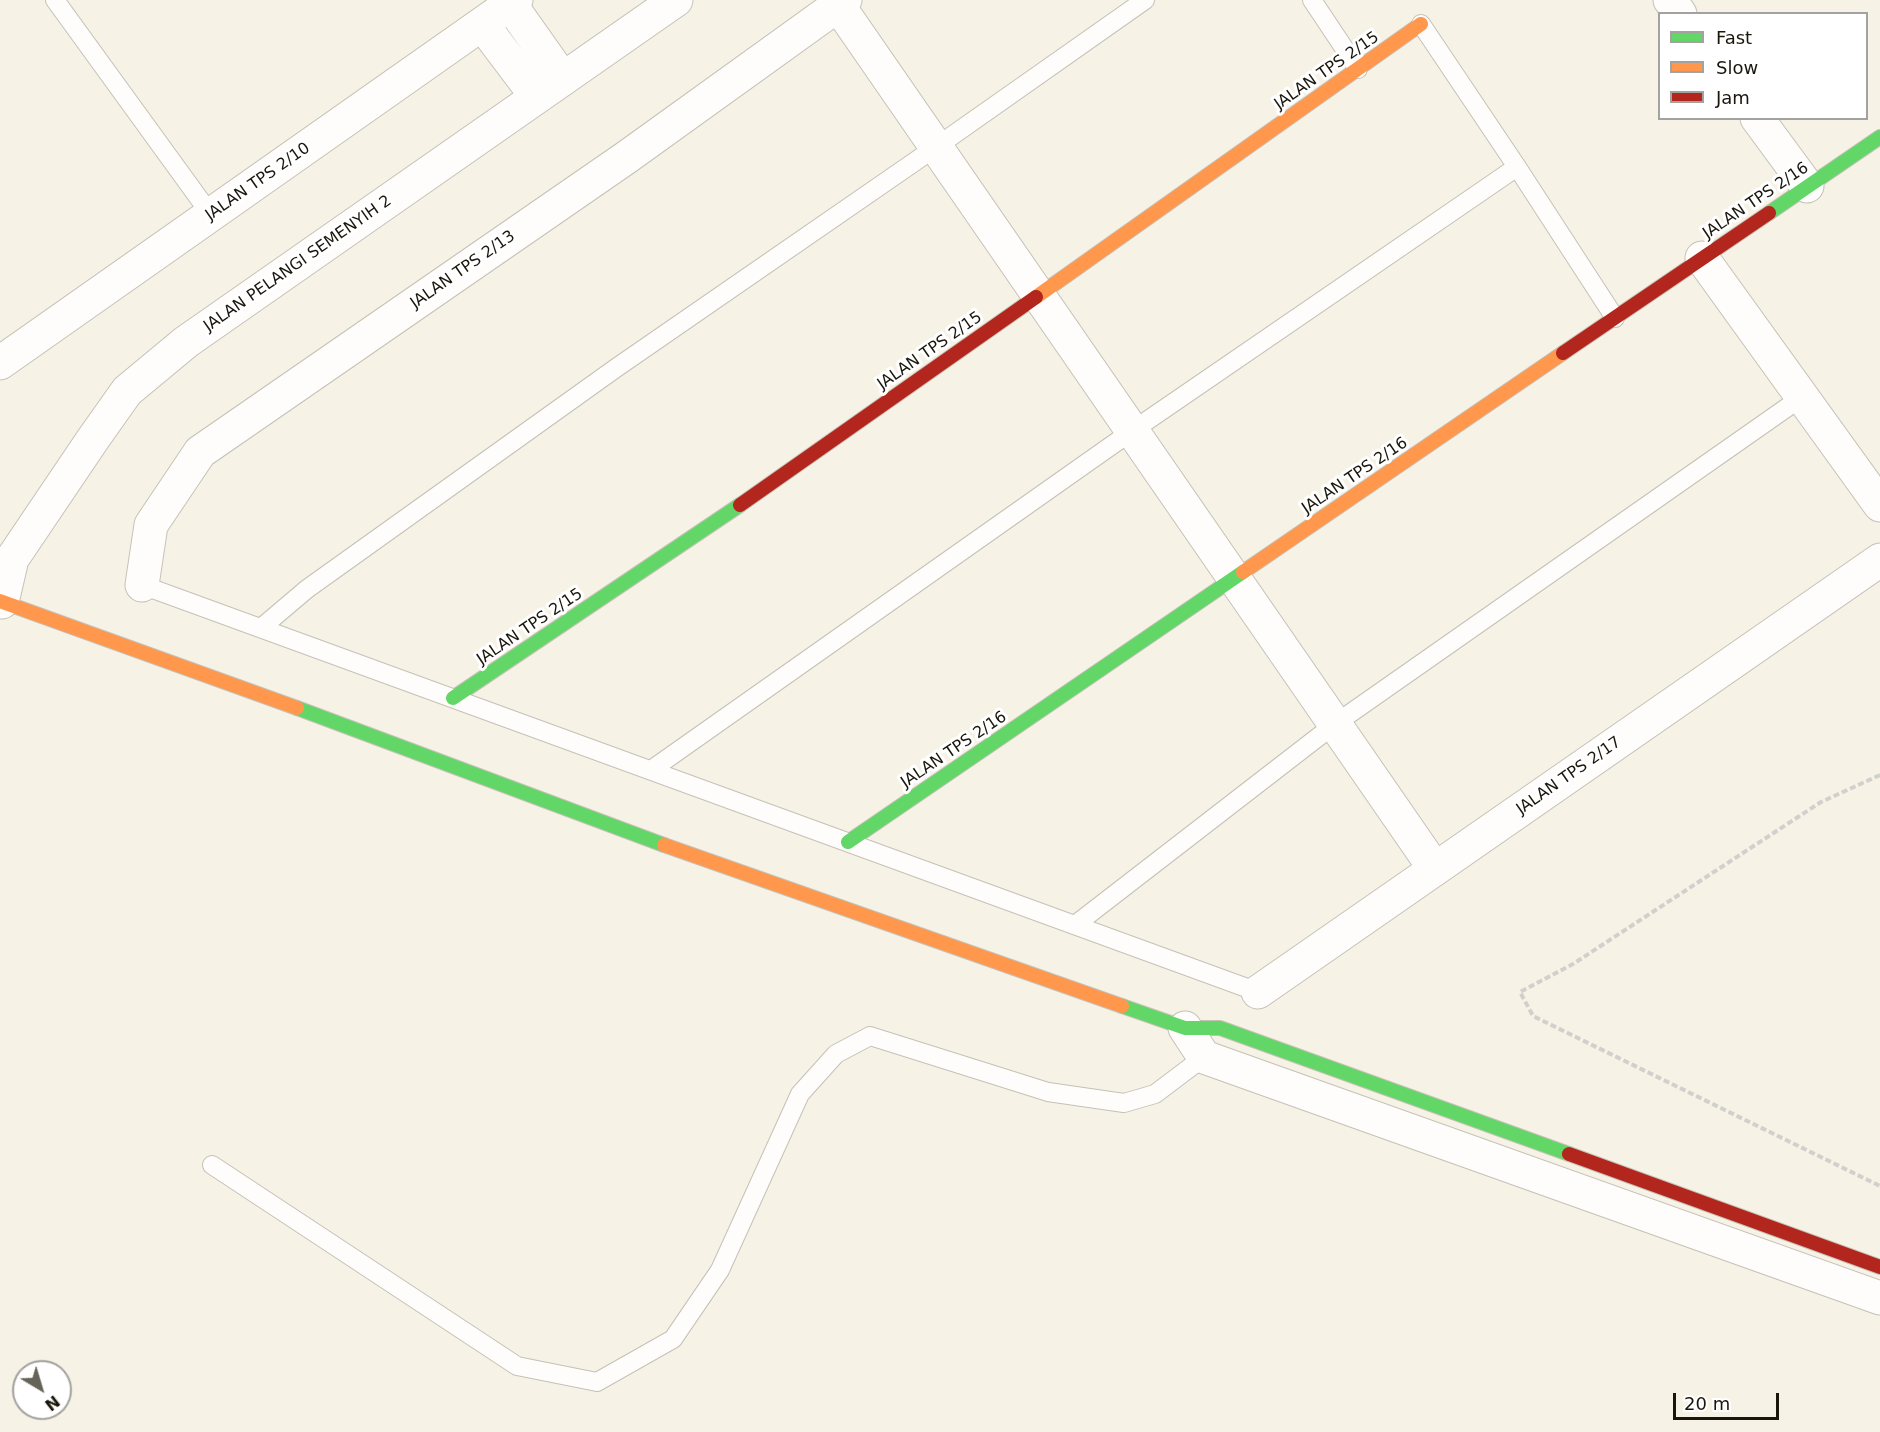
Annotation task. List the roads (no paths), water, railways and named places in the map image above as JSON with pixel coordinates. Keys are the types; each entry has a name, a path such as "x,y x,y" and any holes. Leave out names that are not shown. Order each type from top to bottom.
{"street":[{"name":"JALAN PELANGI SEMENYIH 2","path":"1,601 12,559 127,391 186,342 676,0"},
{"path":"841,2 936,147 1435,869"},
{"name":"JALAN TPS 2/13","path":"142,585 152,525 200,452 627,157 841,2"},
{"name":"JALAN TPS 2/10","path":"0,363 498,9"},
{"path":"498,9 550,88"},
{"name":"JALAN TPS 2/15","path":"453,698 761,492 1421,24"},
{"path":"1758,120 1807,186"},
{"name":"JALAN TPS 2/16","path":"848,842 1880,137"},
{"path":"1702,258 1880,505"},
{"name":"JALAN TPS 2/17","path":"1258,992 1880,560"},
{"path":"1,601 156,656 673,848 1185,1029 1220,1028 1880,1267"},
{"path":"1185,1029 1204,1057 1880,1298"}],"lane":[{"path":"55,0 211,215"},
{"path":"261,628 307,589 616,368 1145,0"},
{"path":"1312,0 1358,69"},
{"path":"1421,24 1615,318"},
{"path":"651,771 1132,431 1517,167"},
{"path":"1074,925 1335,724 1802,397"},
{"path":"142,585 1258,992"},
{"path":"212,1165 518,1366 597,1382 673,1339 720,1270 800,1095 836,1054 870,1036 1048,1092 1124,1103 1155,1094 1204,1057 1220,1028"}]}
